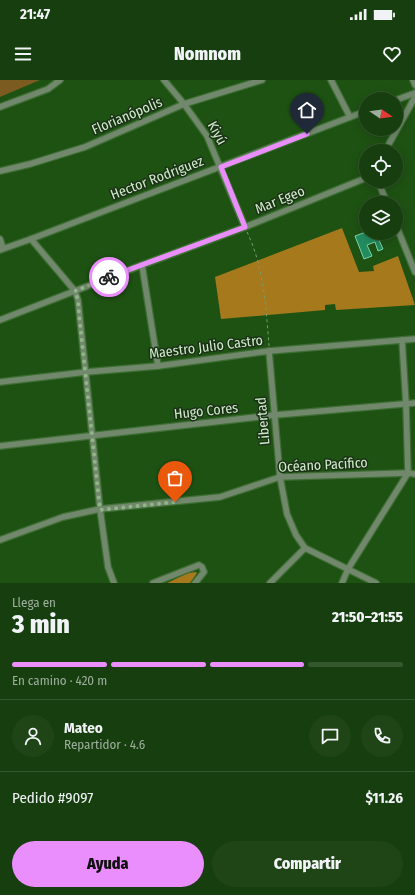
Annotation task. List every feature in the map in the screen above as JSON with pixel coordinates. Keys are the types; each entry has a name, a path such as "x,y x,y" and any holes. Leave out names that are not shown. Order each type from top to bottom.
{"street":[{"path":"0,107 48,89 60,80"},
{"name":"Kiyú","path":"164,80 184,104 207,136 245,227"},
{"name":"Florianópolis","path":"0,171 85,148 184,104 262,80"},
{"path":"331,80 350,117"},
{"path":"413,80 415,85"},
{"path":"403,97 415,93"},
{"path":"389,144 415,97"},
{"name":"Hector Rodriguez","path":"2,249 359,114"},
{"name":"Mar Egeo","path":"0,320 245,227 359,181"},
{"path":"0,239 2,249"},
{"path":"31,239 75,291 78,300 100,510 108,567 114,583"},
{"path":"402,240 415,272"},
{"path":"142,265 158,366"},
{"path":"342,583 348,569 408,473 402,340"},
{"name":"Maestro Julio Castro","path":"0,382 86,372 158,366 269,351 415,340"},
{"name":"Libertad","path":"269,351 280,476 287,514 296,535 304,548"},
{"name":"Hugo Cores","path":"0,446 275,415 415,404"},
{"name":"Océano Pacífico","path":"0,540 63,518 100,510 220,497 280,476 415,474"},
{"path":"270,583 304,548 376,583"},
{"path":"153,583 199,565 202,567 204,572 195,583"}],"path":[{"path":"245,227 252,243 260,271 267,319 269,351"}],"shaded area":[{"path":"0,80 40,80 0,97"},
{"path":"342,228 359,272 374,271 373,266 398,256 415,305 336,310 335,304 325,305 325,310 221,319 215,277"},
{"path":"188,573 197,573 190,583 167,583"}],"building":[{"path":"359,235 359,240 379,240 383,249 378,251 375,242 367,245 372,256 364,259 355,236"}],"way so far":[{"path":"109,277 75,291 78,300 100,510 175,502"}],"route":[{"path":"109,277 245,227 221,167 307,134"}]}
